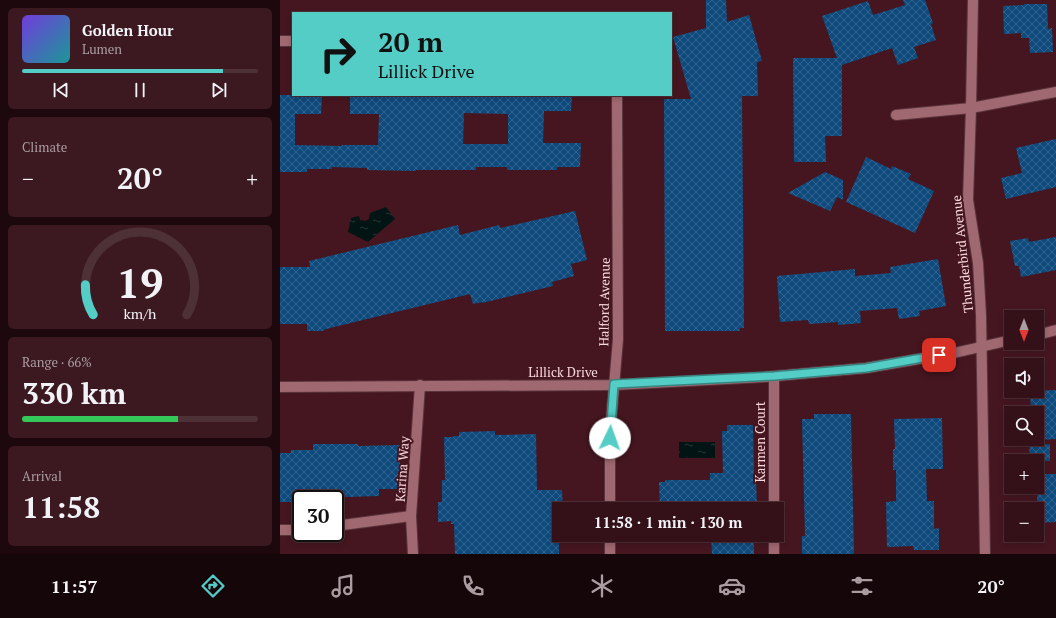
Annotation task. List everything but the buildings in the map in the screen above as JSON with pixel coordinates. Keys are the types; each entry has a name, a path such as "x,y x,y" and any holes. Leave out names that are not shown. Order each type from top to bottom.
{"street":[{"name":"Thunderbird Avenue","path":"973,0 968,200 978,263 982,347 985,554"},
{"path":"280,41 292,41"},
{"path":"896,115 971,108 1056,92"},
{"name":"Halford Avenue","path":"610,502 610,434 618,339 617,96"},
{"path":"1044,333 1056,330"},
{"name":"Lillick Drive","path":"280,387 614,384 774,376 866,368 954,353 1004,342"},
{"name":"Karmen Court","path":"774,376 774,502"},
{"name":"Karina Way","path":"413,554 411,516 420,385"},
{"path":"344,525 411,516"},
{"path":"280,530 292,530"},
{"path":"610,542 610,554"},
{"path":"774,542 774,554"}],"water":[{"path":"386,207 395,219 368,242 348,232 351,218 359,216 360,220 365,221 369,219 370,213"},
{"path":"679,442 715,442 715,458 679,458"}],"route":[{"path":"610,438 614,384 774,376 866,368 939,355"}]}
